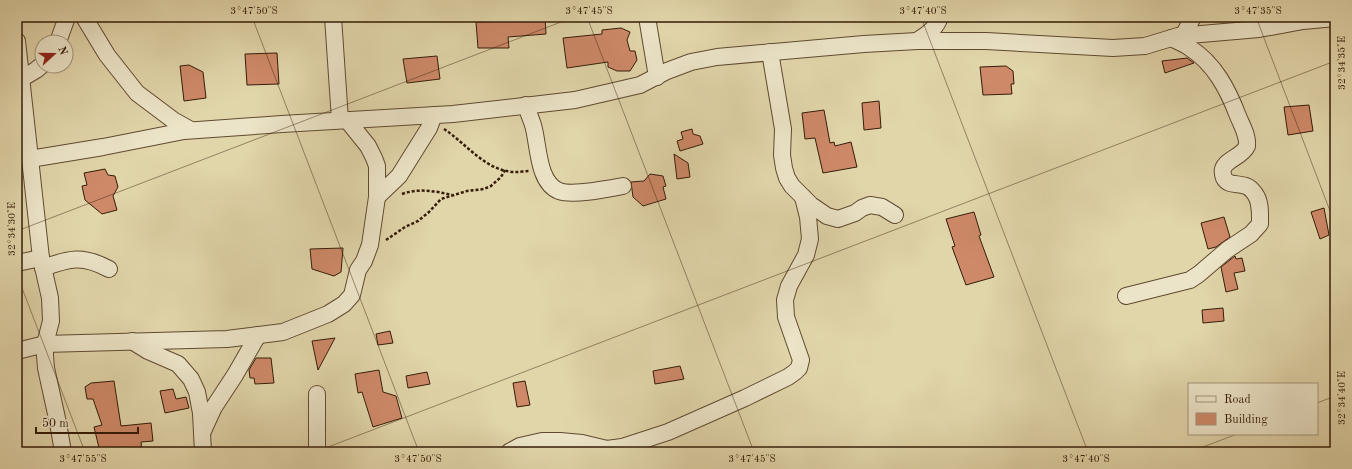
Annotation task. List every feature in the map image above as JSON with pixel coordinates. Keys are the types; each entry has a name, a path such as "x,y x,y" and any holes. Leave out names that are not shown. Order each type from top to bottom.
{"street":[{"path":"61,34 68,17"},
{"path":"84,17 107,55 138,94 173,120 190,130"},
{"path":"17,351 45,344 227,339 283,332 328,314 344,304 352,295 358,270 364,261 370,245 379,196 377,166 374,158 368,146 343,120 333,17"},
{"path":"647,17 657,77"},
{"path":"917,42 931,32 938,24 940,17"},
{"path":"1177,37 1193,17"},
{"path":"30,159 190,130 343,120 432,119 526,105 575,100 640,85 667,71 691,62 717,57 864,44 917,42 986,41 1113,48 1145,46 1177,37 1259,29 1303,21 1335,18"},
{"path":"1126,296 1190,280 1227,250 1251,234 1260,224 1260,207 1256,195 1247,186 1232,184 1226,181 1223,176 1223,168 1226,164 1242,153 1247,146 1245,132 1232,100 1218,75 1205,60 1177,37"},
{"path":"17,41 42,263 50,298 51,321 45,344 46,368 58,423 62,452"},
{"path":"770,52 783,129 782,156 784,168 792,186 811,205 827,216 838,219 855,213 870,205 882,207 895,215"},
{"path":"21,79 34,71"},
{"path":"526,105 533,125 542,169 547,183 560,191 574,192 605,190 623,186"},
{"path":"379,196 399,176 432,119"},
{"path":"509,452 520,446 542,441 582,443 607,449 622,447 675,429 745,398 788,377 795,372 799,368 801,360 786,317 785,300 789,286 806,254 810,239 808,217 803,197"},
{"path":"17,263 59,262 74,258 88,260 109,269"},
{"path":"201,435 214,407 235,375 258,335"},
{"path":"132,341 148,351 178,364 191,378 197,392 201,413 203,452"},
{"path":"317,394 318,452"}],"path":[{"path":"432,119 483,160 498,168 516,172 542,169"},
{"path":"366,255 405,227 418,221 441,199 467,191 484,189 491,186 501,177 504,170"},
{"path":"379,196 390,199 410,191 425,190 453,195"}],"building":[{"path":"515,17 545,17 546,34 508,37 509,48 478,48 476,22 516,21"},
{"path":"621,28 630,32 627,40 630,51 635,51 637,60 630,71 617,71 608,67 608,62 567,68 563,38 602,34 602,30"},
{"path":"277,53 279,84 247,85 245,54"},
{"path":"437,56 440,79 407,83 403,59"},
{"path":"1187,58 1194,63 1165,73 1162,61"},
{"path":"189,65 203,72 206,98 184,101 180,66"},
{"path":"1006,66 1013,71 1014,84 1011,84 1012,94 983,95 980,67"},
{"path":"879,101 881,128 864,130 862,103"},
{"path":"1309,105 1313,131 1288,135 1284,107"},
{"path":"824,110 830,143 834,142 835,146 851,142 857,167 823,173 815,138 805,139 802,113"},
{"path":"692,129 693,134 700,136 703,144 680,151 677,141 683,139 681,132"},
{"path":"674,154 688,163 690,177 677,179"},
{"path":"105,169 108,175 115,176 118,187 113,196 117,210 102,214 85,200 82,186 87,185 84,173"},
{"path":"650,174 663,176 666,186 663,187 666,199 643,206 633,197 631,182 644,181"},
{"path":"1324,208 1329,235 1320,239 1311,212"},
{"path":"974,212 981,235 979,236 994,277 966,285 952,247 955,246 946,219"},
{"path":"1224,217 1230,237 1216,247 1208,249 1201,223"},
{"path":"343,248 341,272 334,276 312,269 310,249"},
{"path":"1235,256 1236,259 1242,258 1245,271 1234,273 1238,289 1226,292 1221,267"},
{"path":"1223,308 1224,321 1203,323 1202,310"},
{"path":"390,331 393,343 378,345 376,334"},
{"path":"335,338 318,370 312,341"},
{"path":"256,358 271,358 274,383 255,384 254,378 250,378 249,370"},
{"path":"680,366 684,379 655,384 653,371"},
{"path":"379,370 383,392 396,396 402,418 373,427 362,392 358,393 355,374"},
{"path":"427,372 430,384 408,388 406,376"},
{"path":"114,381 121,426 151,423 153,441 141,442 142,452 100,452 94,427 102,425 93,399 87,399 85,387 91,383"},
{"path":"525,381 530,405 517,407 513,383"},
{"path":"173,389 176,399 186,397 189,408 165,413 160,391"}]}
